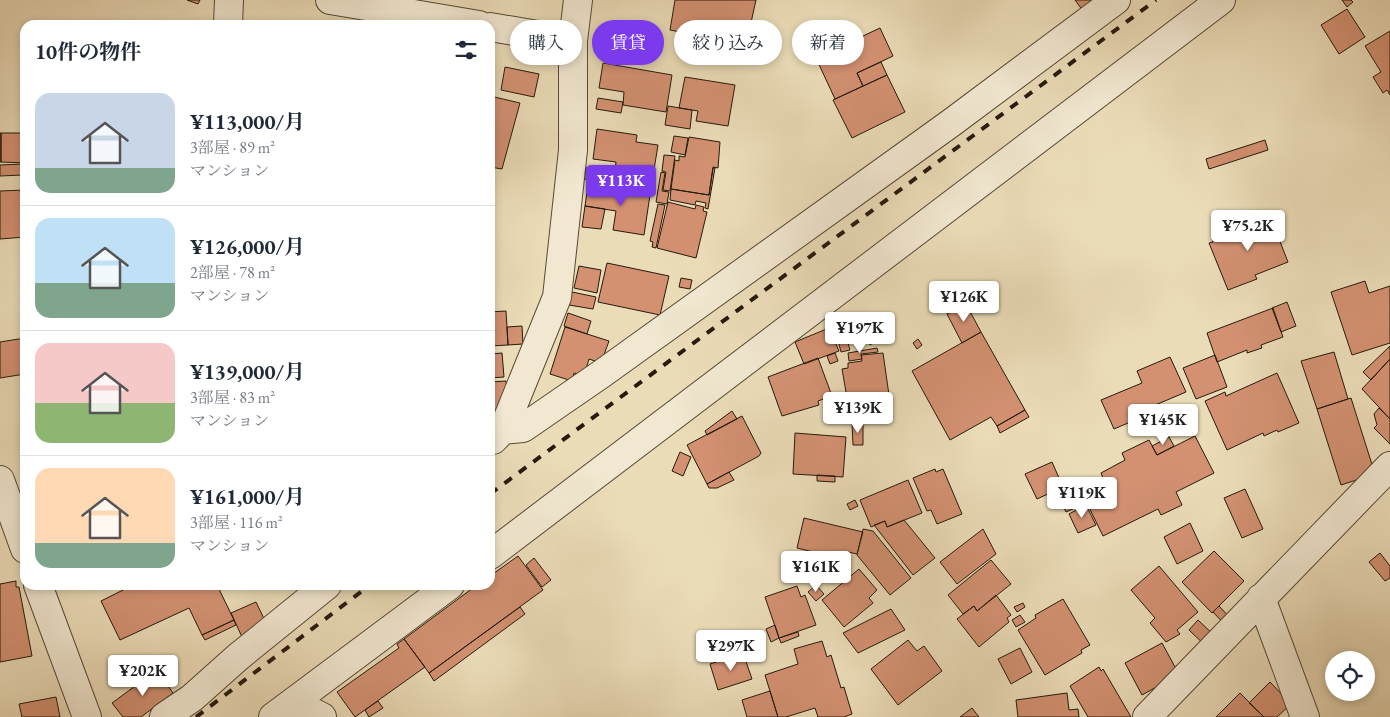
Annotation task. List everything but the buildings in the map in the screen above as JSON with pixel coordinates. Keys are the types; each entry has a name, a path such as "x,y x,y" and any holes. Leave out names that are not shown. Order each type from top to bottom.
{"street":[{"path":"228,20 229,0"},
{"path":"330,0 449,20"},
{"path":"576,20 578,0"},
{"path":"497,436 522,428 600,374 951,123 1116,0"},
{"path":"495,551 1221,0"},
{"path":"495,28 510,30"},
{"path":"497,436 556,297 574,150 573,65"},
{"path":"1147,717 1390,466"},
{"path":"0,480 20,535"},
{"path":"40,590 87,717"},
{"path":"164,717 192,698 318,590"},
{"path":"284,710 443,590"},
{"path":"1261,598 1305,717"},
{"path":"284,710 322,717"}],"railway":[{"path":"495,490 1156,0"},
{"path":"196,717 363,590"}]}
